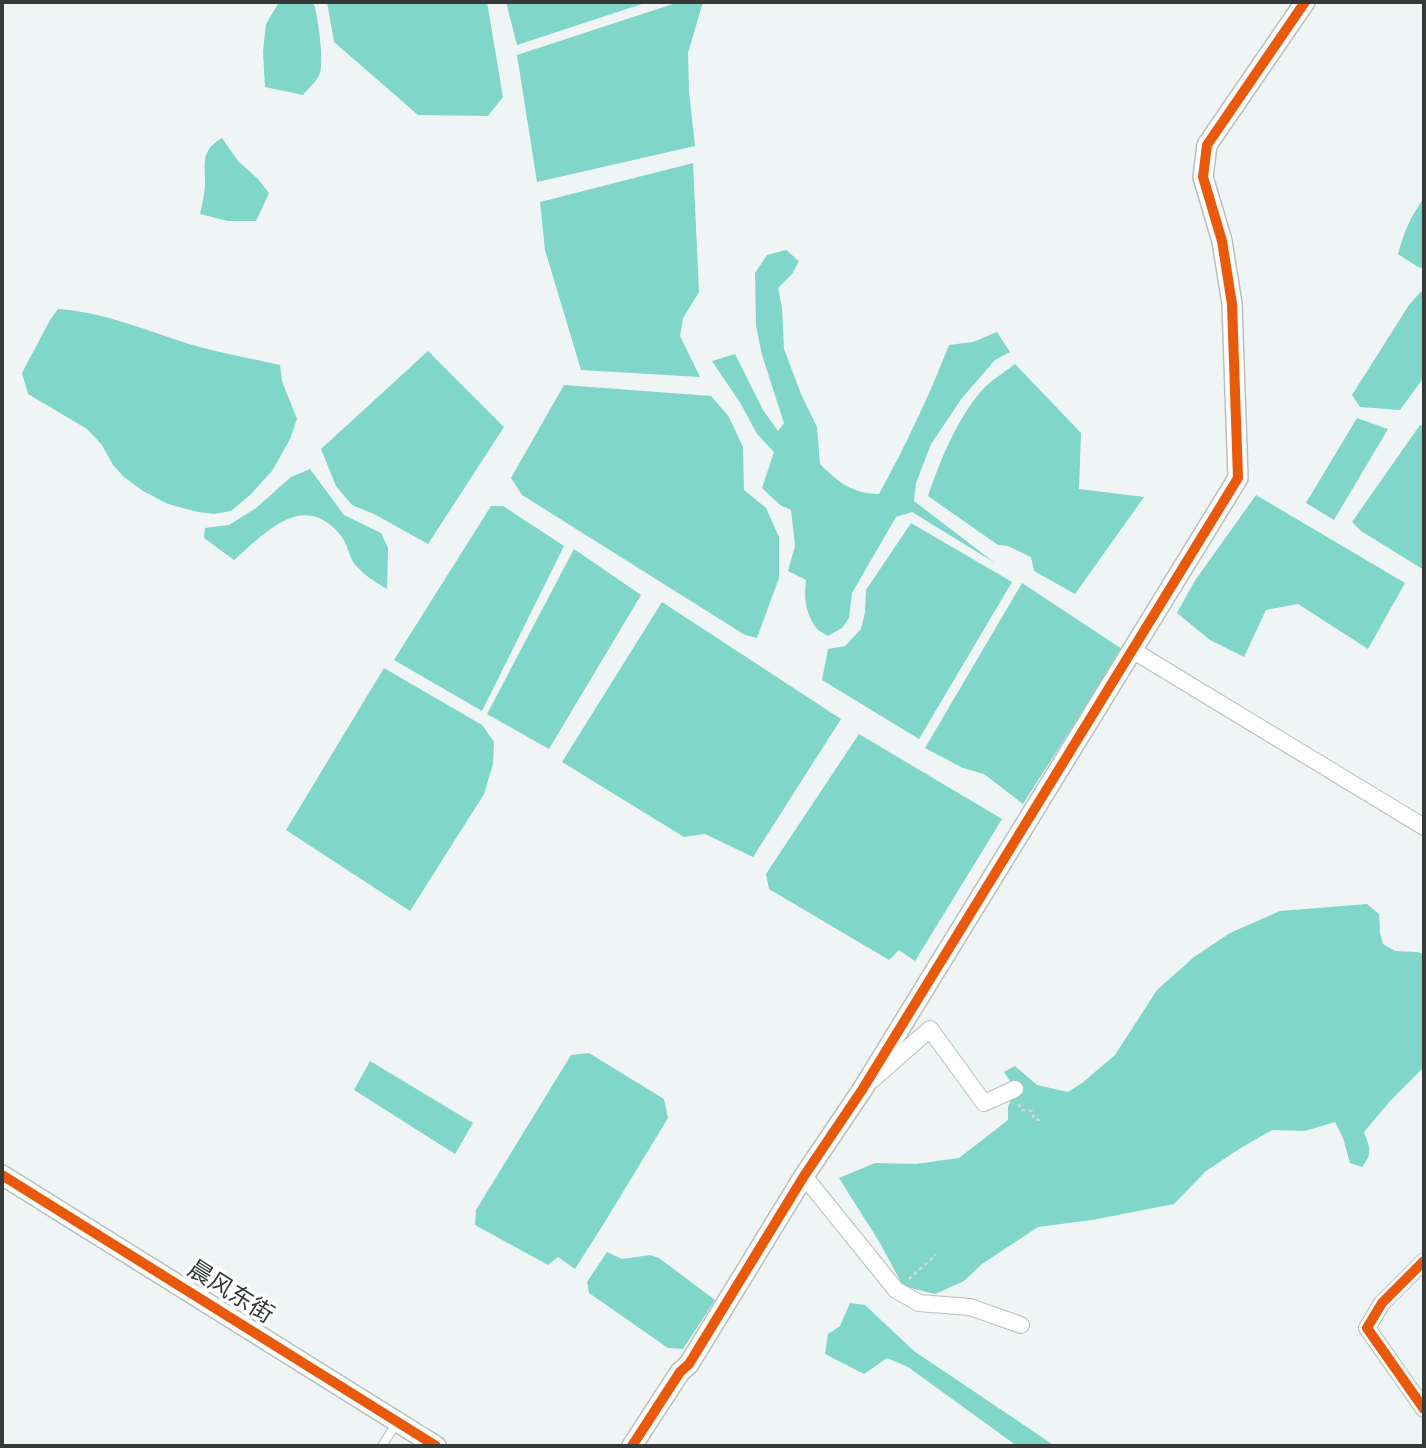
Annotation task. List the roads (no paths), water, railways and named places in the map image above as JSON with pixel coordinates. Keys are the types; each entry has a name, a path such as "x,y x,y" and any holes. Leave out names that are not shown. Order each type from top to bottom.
{"street":[{"path":"632,1446 680,1372 690,1364 804,1176 862,1090 1238,478 1232,304 1222,241 1203,177 1207,145 1305,2"},
{"path":"1132,650 1424,827"},
{"path":"862,1090 930,1029 984,1103 1016,1089"},
{"name":"晨风东街","path":"2,1175 397,1422 414,1437 436,1446"},
{"path":"804,1176 896,1290 919,1303 970,1307 1021,1325"},
{"path":"1424,1261 1382,1303 1367,1328 1424,1409"}],"lane":[{"path":"382,1446 397,1422"}]}
